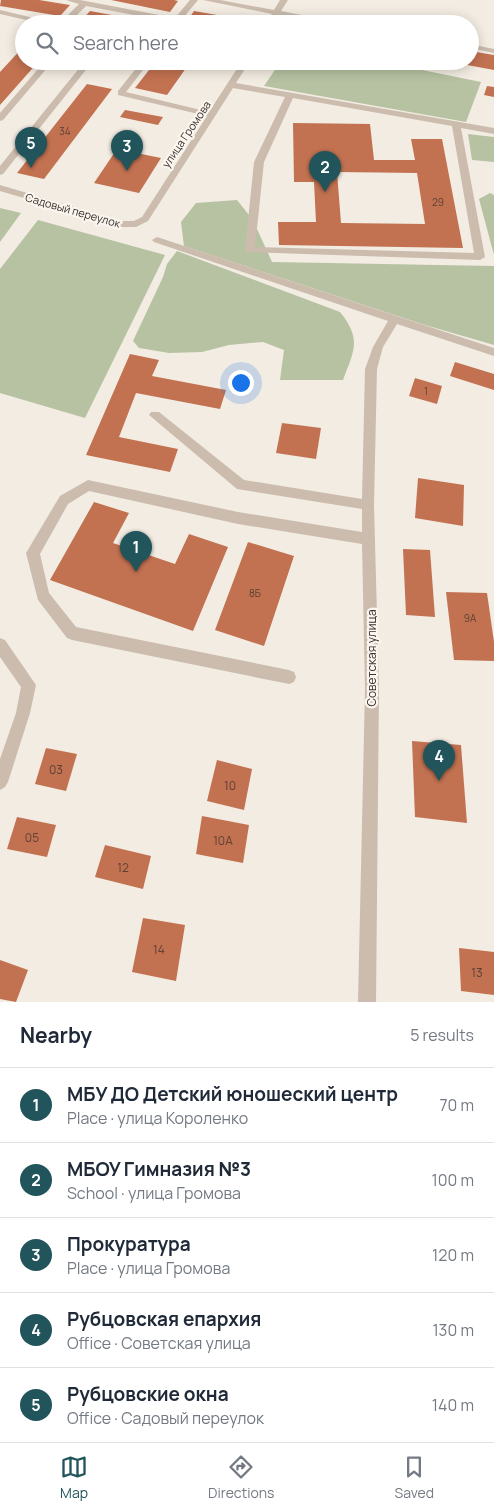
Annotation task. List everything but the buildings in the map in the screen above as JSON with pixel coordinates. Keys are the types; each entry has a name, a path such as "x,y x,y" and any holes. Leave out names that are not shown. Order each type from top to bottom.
{"street":[{"path":"70,0 141,15"},
{"path":"181,15 194,0"},
{"path":"207,0 293,15"},
{"path":"274,15 284,0"},
{"path":"72,15 84,3"},
{"path":"0,12 15,15"},
{"path":"479,48 494,51"},
{"path":"0,118 41,70"},
{"path":"0,172 82,70"},
{"path":"139,70 121,93 213,115"},
{"name":"улица Громова","path":"145,219 240,70"},
{"path":"231,85 494,131"},
{"path":"290,96 258,162 250,250 480,258 456,124"},
{"name":"Садовый переулок","path":"0,189 122,224 136,224 145,219"},
{"path":"157,240 494,352"},
{"name":"Советская улица","path":"367,1002 372,699 368,506 371,369 378,347 394,319"},
{"path":"155,415 241,486 368,506"},
{"path":"289,677 72,633 43,596 33,553 64,500 88,485 238,518 370,539"},
{"path":"0,645 29,685 23,713 0,782"}],"green space":[{"path":"275,70 422,70 481,82 466,122 264,86"},
{"path":"468,134 494,137 494,162 472,160"},
{"path":"490,193 494,195 494,255 479,199"},
{"path":"237,200 253,220 272,262 494,266 494,345 425,325 184,246 181,222 196,203"},
{"path":"0,208 21,213 0,242"},
{"path":"38,220 165,255 85,418 0,393 0,269"},
{"path":"177,251 340,312 347,321 354,338 353,353 343,380 280,380 284,350 263,342 229,345 202,352 169,353 139,348 133,341 163,277 167,264"}],"place":[{"name":"Рубцовские окна","path":"31,168"},
{"name":"Прокуратура","path":"127,171"},
{"name":"МБОУ Гимназия №3","path":"325,192"},
{"name":"МБУ ДО Детский юношеский центр","path":"136,572"},
{"name":"Рубцовская епархия","path":"439,781"}]}
